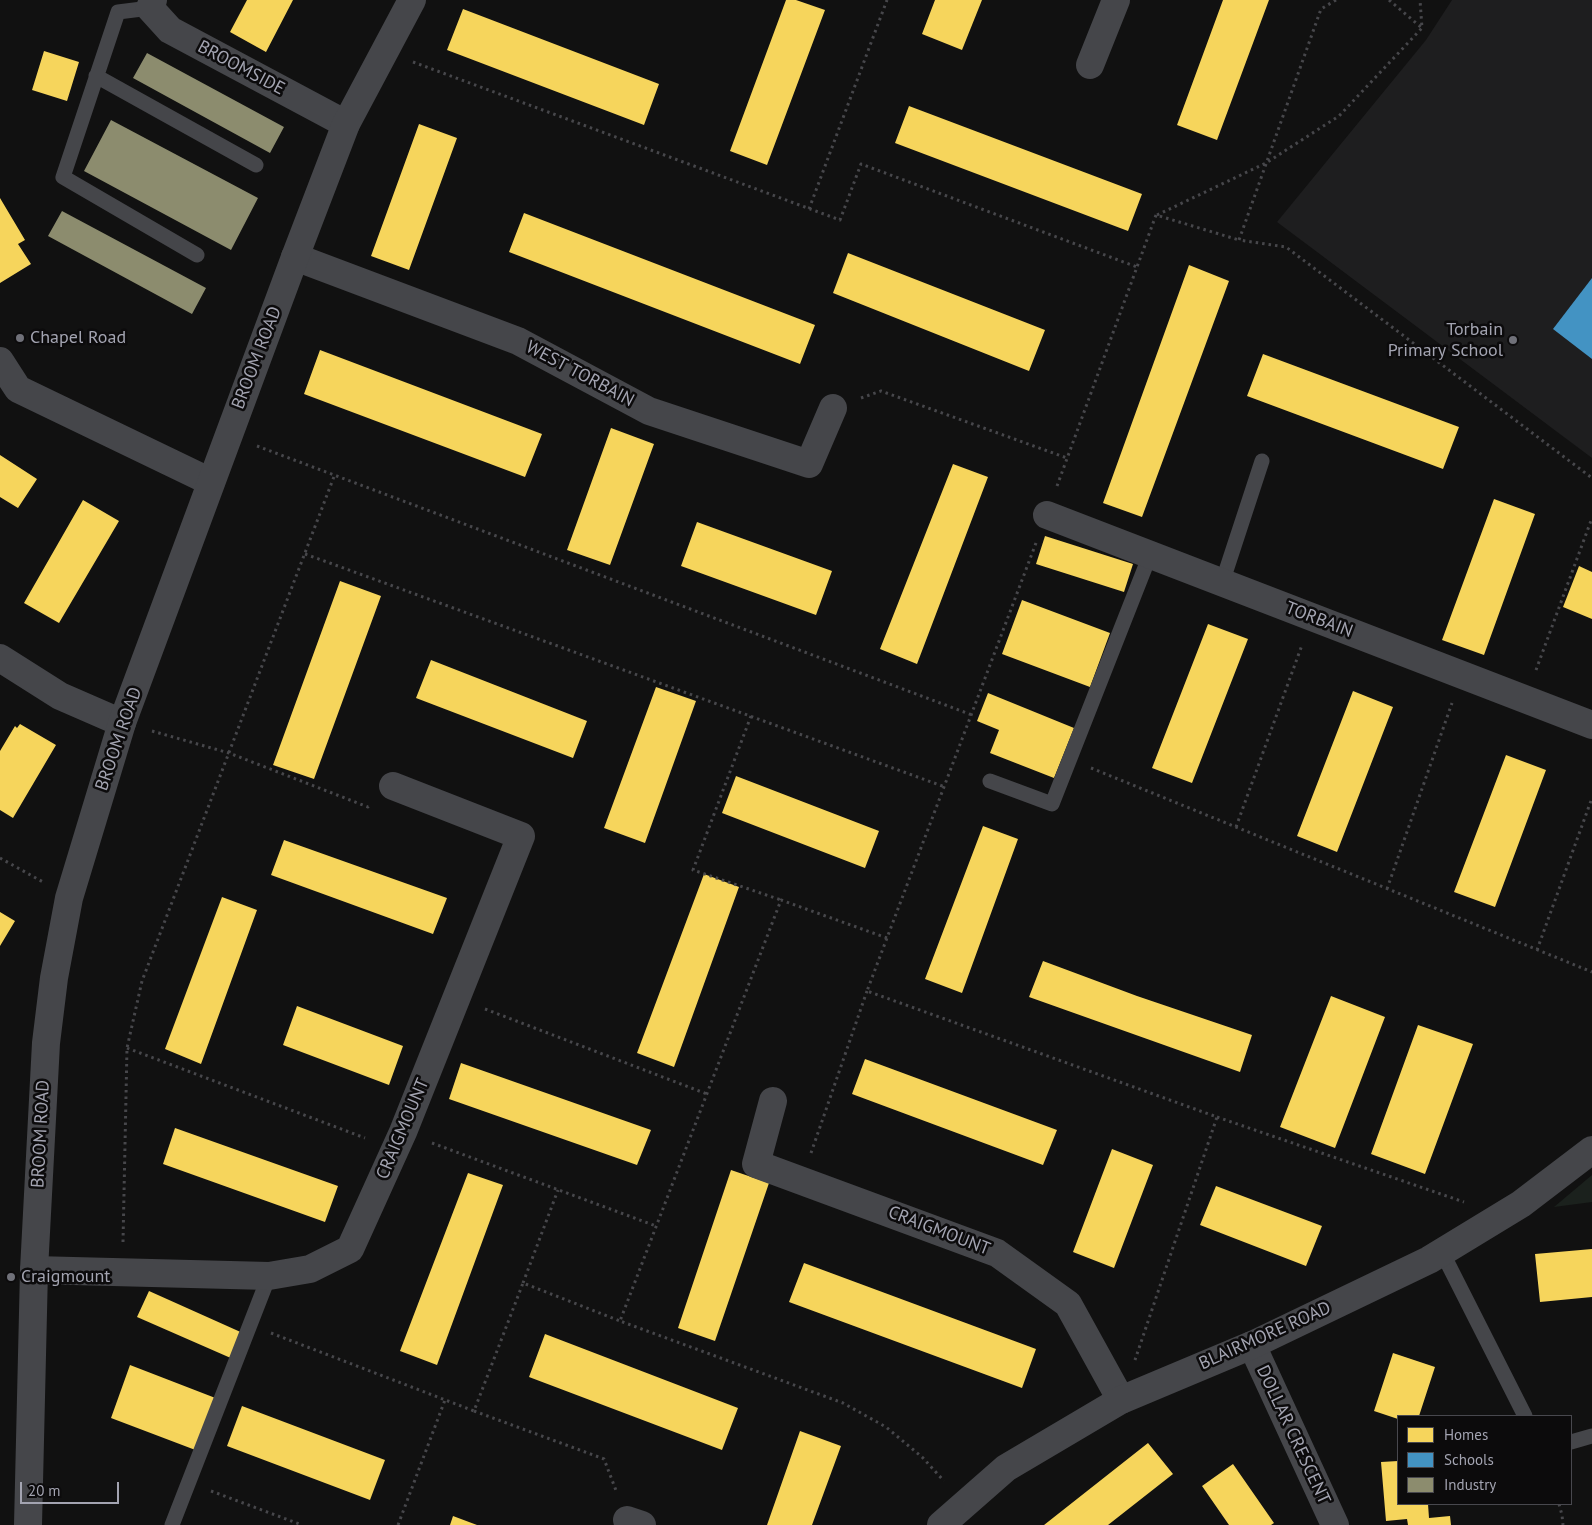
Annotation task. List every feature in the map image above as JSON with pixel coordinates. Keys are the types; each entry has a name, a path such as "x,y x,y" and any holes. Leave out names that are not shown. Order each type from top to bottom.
{"street":[{"name":"BROOM ROAD","path":"28,1525 34,1270 46,1043 54,978 69,898 122,723 295,257 346,124 412,0"},
{"path":"1090,65 1116,0"},
{"name":"BROOMSIDE","path":"151,4 170,30 346,124"},
{"name":"WEST TORBAIN","path":"295,257 518,341 649,412 809,464 833,408"},
{"path":"0,361 18,389 211,482"},
{"name":"TORBAIN","path":"1047,515 1592,725"},
{"path":"0,658 60,696 122,723"},
{"name":"CRAIGMOUNT","path":"34,1270 269,1276 310,1269 350,1249 400,1141 521,836 393,786"},
{"name":"CRAIGMOUNT","path":"773,1101 756,1164 997,1253 1068,1304 1121,1400"},
{"name":"BLAIRMORE ROAD","path":"941,1525 1006,1468 1121,1400 1252,1345 1429,1260 1521,1204 1592,1150"},
{"name":"DOLLAR CRESCENT","path":"1252,1345 1335,1525"}],"lane":[{"path":"151,4 118,12 63,177 197,255"},
{"path":"96,76 256,165"},
{"path":"1222,583 1262,461"},
{"path":"990,781 1052,804 1150,555"},
{"path":"1442,1252 1524,1415"},
{"path":"172,1525 269,1276"},
{"path":"1572,1442 1592,1436"}],"path":[{"path":"809,209 887,0"},
{"path":"1336,0 1321,9 1239,240 1286,247 1592,478"},
{"path":"1388,0 1422,28"},
{"path":"1156,215 1266,163 1340,116 1422,28 1420,0"},
{"path":"384,51 840,220 861,164 1137,267"},
{"path":"833,408 881,390 1067,458"},
{"path":"228,435 972,716"},
{"path":"122,1272 128,1048 142,981 335,474"},
{"path":"1525,699 1592,518"},
{"path":"305,554 945,787"},
{"path":"1236,828 1312,617"},
{"path":"1387,889 1462,675"},
{"path":"751,716 693,870 887,938"},
{"path":"122,723 229,753 368,807 393,786"},
{"path":"1070,759 1592,972"},
{"path":"1537,950 1592,798"},
{"path":"0,858 69,898"},
{"path":"620,1320 781,900"},
{"path":"802,1180 867,991"},
{"path":"457,998 707,1094"},
{"path":"128,1048 400,1141 558,1190 656,1226"},
{"path":"1217,1116 1502,1215"},
{"path":"474,1411 558,1190"},
{"path":"523,1283 843,1403 886,1427 922,1457 965,1504"},
{"path":"250,1325 604,1459 635,1522"},
{"path":"398,1525 446,1400"},
{"path":"210,1491 302,1525"},
{"path":"1559,1505 1563,1525"}],"shaded area":[{"name":"Torbain Primary School","path":"1452,0 1592,0 1592,458 1277,222 1426,40"},
{"path":"1592,1175 1592,1202 1554,1207"}],"building: Homes":[{"path":"247,0 293,0 266,52 230,32"},
{"path":"786,0 796,0 825,10 767,165 730,151"},
{"path":"935,0 982,0 962,50 922,34"},
{"path":"1223,0 1269,0 1217,140 1177,125"},
{"path":"463,9 659,84 644,125 447,50"},
{"path":"44,51 79,62 67,101 32,90"},
{"path":"909,106 1142,194 1128,231 895,143"},
{"path":"419,124 457,138 409,270 371,256"},
{"path":"0,198 25,240 18,244 31,264 0,283"},
{"path":"524,213 815,325 800,364 509,252"},
{"path":"848,253 1045,330 1029,371 833,293"},
{"path":"1189,265 1229,281 1142,517 1103,503"},
{"path":"320,350 542,434 525,477 304,394"},
{"path":"1263,354 1459,427 1443,469 1247,396"},
{"path":"611,428 654,444 610,565 567,550"},
{"path":"0,455 37,479 18,508 0,497"},
{"path":"953,464 988,477 917,664 880,649"},
{"path":"1494,499 1535,514 1484,655 1442,640"},
{"path":"83,500 119,521 59,623 24,603"},
{"path":"697,522 832,571 816,615 681,566"},
{"path":"1045,536 1133,564 1124,592 1036,564"},
{"path":"1579,566 1592,572 1592,619 1563,607"},
{"path":"340,581 381,596 314,779 273,765"},
{"path":"1022,600 1110,633 1090,687 1002,654"},
{"path":"1208,624 1248,639 1192,783 1152,768"},
{"path":"431,660 587,721 573,758 416,698"},
{"path":"656,687 696,701 645,843 604,828"},
{"path":"1353,691 1393,707 1337,852 1297,836"},
{"path":"988,693 1074,728 1054,778 990,753 999,730 977,721"},
{"path":"20,724 56,745 13,818 0,810 0,751 15,726 17,728"},
{"path":"1506,755 1546,770 1495,907 1454,892"},
{"path":"736,776 879,831 865,868 722,813"},
{"path":"983,826 1018,839 962,993 925,979"},
{"path":"284,840 447,898 433,934 271,875"},
{"path":"704,874 739,887 674,1067 637,1053"},
{"path":"222,897 257,910 201,1064 165,1049"},
{"path":"0,912 15,921 0,946"},
{"path":"1043,961 1137,996 1252,1035 1240,1072 1029,997"},
{"path":"1331,996 1385,1017 1335,1148 1280,1127"},
{"path":"297,1006 403,1046 389,1085 283,1045"},
{"path":"1418,1025 1473,1044 1425,1174 1371,1154"},
{"path":"865,1059 1057,1130 1043,1165 852,1094"},
{"path":"461,1063 651,1130 637,1165 449,1099"},
{"path":"175,1128 338,1186 325,1222 163,1164"},
{"path":"1112,1149 1153,1165 1114,1268 1073,1252"},
{"path":"731,1170 769,1183 715,1341 678,1328"},
{"path":"468,1173 503,1185 437,1365 400,1351"},
{"path":"1216,1186 1322,1226 1306,1266 1200,1225"},
{"path":"1592,1249 1592,1297 1540,1302 1535,1254"},
{"path":"804,1263 1036,1349 1022,1388 789,1302"},
{"path":"149,1291 245,1334 233,1359 137,1317"},
{"path":"545,1334 738,1408 722,1450 529,1377"},
{"path":"1393,1353 1435,1367 1419,1415 1397,1415 1397,1419 1374,1411"},
{"path":"130,1365 218,1399 198,1451 111,1418"},
{"path":"242,1406 385,1460 370,1500 227,1446"},
{"path":"800,1431 841,1446 812,1525 767,1525"},
{"path":"1148,1443 1173,1474 1108,1525 1044,1525"},
{"path":"1397,1461 1397,1505 1428,1505 1429,1518 1450,1516 1451,1525 1408,1525 1407,1519 1386,1521 1381,1462"},
{"path":"1233,1464 1274,1523 1271,1525 1229,1525 1202,1486"},
{"path":"453,1516 477,1525 450,1525"}],"building: Schools":[{"path":"1592,278 1592,359 1553,329"}],"building: Industry":[{"path":"147,53 284,127 270,153 133,78"},
{"path":"111,120 258,198 231,250 84,171"},
{"path":"62,211 206,288 192,314 48,236"}],"place":[{"name":"Chapel Road","path":"20,338"},
{"name":"Torbain Primary School","path":"1513,340"},
{"name":"Craigmount","path":"11,1277"}]}
